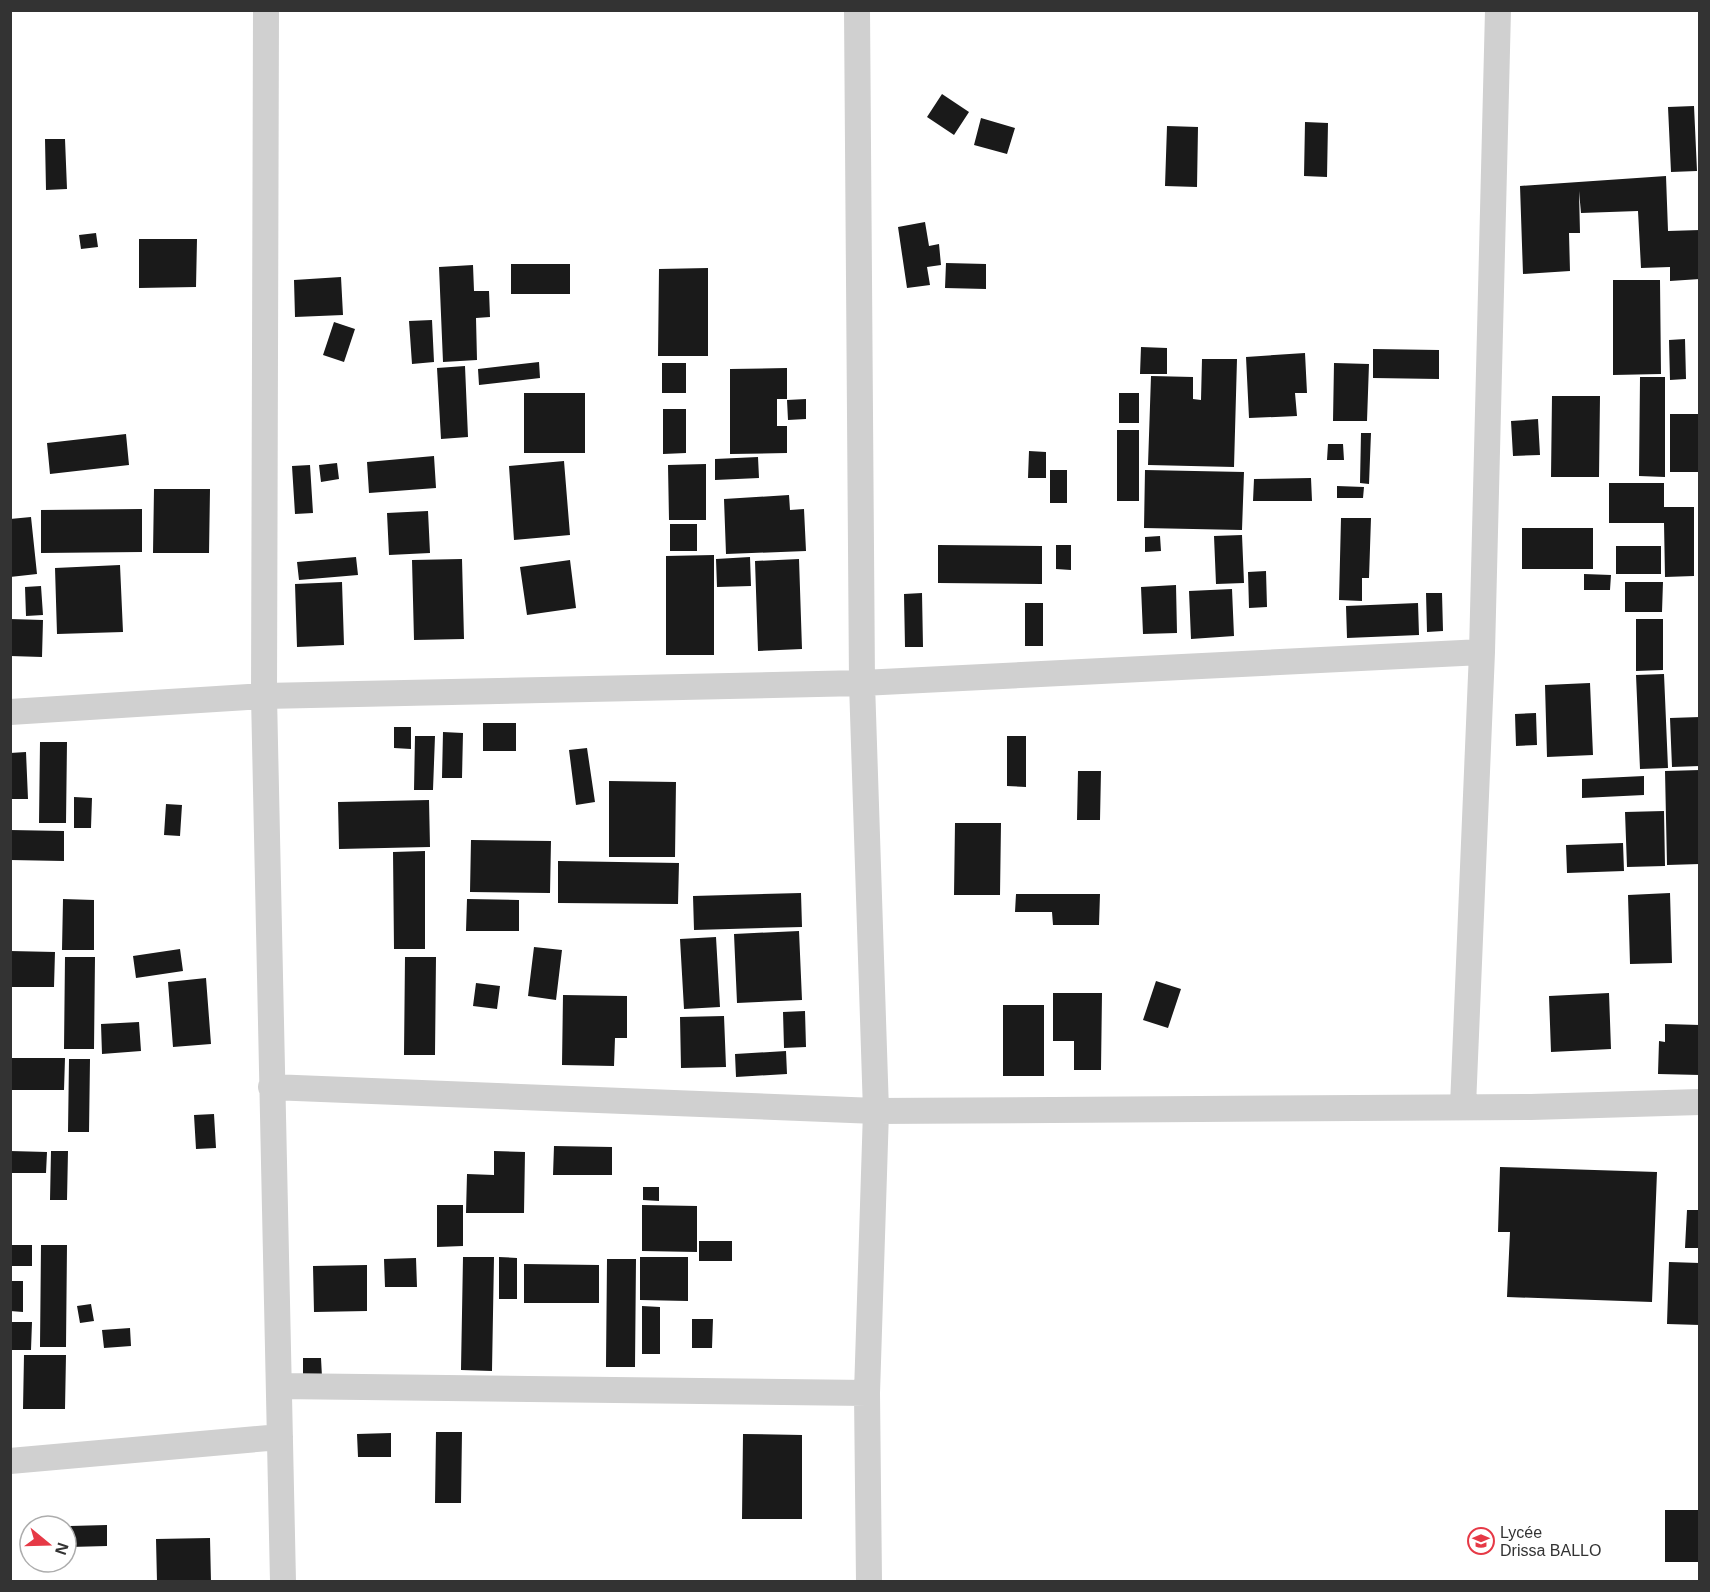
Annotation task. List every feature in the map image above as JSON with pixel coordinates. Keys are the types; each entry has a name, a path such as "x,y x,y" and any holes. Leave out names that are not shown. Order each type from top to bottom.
{"street":[{"path":"266,10 264,696 283,1581"},
{"path":"857,10 862,683 876,1111 867,1393 869,1581"},
{"path":"1463,1106 1482,652 1498,10"},
{"path":"10,712 264,696 862,683 1482,652"},
{"path":"271,1088 876,1111 1532,1107 1700,1102"},
{"path":"279,1386 867,1393"},
{"path":"10,1461 280,1437"}],"building":[{"path":"942,94 969,112 954,135 927,117"},
{"path":"1694,106 1697,171 1671,172 1668,107"},
{"path":"981,118 1015,128 1007,154 974,145"},
{"path":"1305,122 1328,123 1327,177 1304,176"},
{"path":"1167,126 1198,127 1197,187 1165,186"},
{"path":"45,139 65,139 67,189 46,190"},
{"path":"1666,176 1668,231 1700,230 1700,279 1670,281 1670,267 1641,268 1638,211 1581,213 1579,191 1580,233 1569,233 1570,271 1523,274 1520,186"},
{"path":"925,222 929,246 939,244 941,265 927,267 930,285 907,288 898,227"},
{"path":"96,233 98,247 81,249 79,235"},
{"path":"139,239 197,239 196,287 139,288"},
{"path":"946,263 986,264 986,289 945,288"},
{"path":"511,264 570,264 570,294 511,294"},
{"path":"473,265 474,291 489,291 490,317 476,318 477,360 443,362 439,267"},
{"path":"708,268 708,356 658,356 659,269"},
{"path":"341,277 343,315 295,317 294,280"},
{"path":"1613,280 1660,280 1661,374 1613,375"},
{"path":"432,320 434,362 412,364 409,321"},
{"path":"334,322 355,329 344,362 323,355"},
{"path":"1685,339 1686,379 1670,380 1669,340"},
{"path":"1141,347 1167,348 1167,374 1140,374"},
{"path":"1373,349 1439,350 1439,379 1373,378"},
{"path":"1305,353 1307,393 1295,393 1297,416 1249,418 1246,357"},
{"path":"1202,359 1237,359 1234,467 1148,465 1151,376 1193,377 1193,399 1201,400"},
{"path":"539,362 540,378 479,385 478,369"},
{"path":"662,363 686,363 686,393 662,393"},
{"path":"1334,363 1369,364 1367,421 1333,421"},
{"path":"465,366 468,437 441,439 437,368"},
{"path":"787,368 787,399 777,399 777,426 787,426 787,453 730,454 730,369"},
{"path":"1640,377 1665,377 1665,477 1639,476"},
{"path":"524,393 585,393 585,453 524,453"},
{"path":"1119,393 1139,393 1139,423 1119,423"},
{"path":"1552,396 1600,396 1599,477 1551,477"},
{"path":"806,399 806,419 788,420 787,400"},
{"path":"663,409 686,409 686,453 663,454"},
{"path":"1670,414 1700,414 1700,472 1670,472"},
{"path":"1538,419 1540,455 1513,456 1511,421"},
{"path":"1117,430 1139,430 1139,501 1117,501"},
{"path":"1361,433 1371,433 1369,484 1360,483"},
{"path":"126,434 129,465 50,474 47,443"},
{"path":"1328,444 1343,444 1344,460 1327,460"},
{"path":"1029,451 1046,452 1046,478 1028,478"},
{"path":"434,456 436,488 369,493 367,462"},
{"path":"758,457 759,478 715,480 715,459"},
{"path":"564,461 570,535 514,540 509,466"},
{"path":"337,463 339,479 321,482 319,465"},
{"path":"706,464 706,520 669,520 668,465"},
{"path":"310,465 313,513 295,514 292,466"},
{"path":"1050,470 1067,470 1067,503 1050,503"},
{"path":"1145,470 1244,472 1242,530 1144,528"},
{"path":"1311,478 1312,501 1253,501 1254,479"},
{"path":"1609,483 1664,483 1664,507 1694,507 1694,576 1665,577 1664,523 1609,523"},
{"path":"1337,486 1364,487 1363,498 1337,498"},
{"path":"154,489 210,489 209,553 153,553"},
{"path":"789,495 790,510 804,509 806,551 726,554 724,499"},
{"path":"142,509 142,552 41,553 41,510"},
{"path":"428,511 430,553 389,555 387,513"},
{"path":"31,517 37,574 10,577 10,519"},
{"path":"1341,518 1371,518 1369,578 1362,578 1362,601 1339,600"},
{"path":"670,524 697,524 697,551 670,551"},
{"path":"1522,528 1593,528 1593,569 1522,569"},
{"path":"1242,535 1244,583 1216,584 1214,536"},
{"path":"1160,536 1161,551 1145,552 1145,537"},
{"path":"938,545 1042,546 1042,584 938,583"},
{"path":"1056,545 1071,545 1071,570 1056,569"},
{"path":"1616,546 1661,546 1661,574 1616,574"},
{"path":"714,555 714,655 666,655 666,556"},
{"path":"356,557 358,575 299,580 297,562"},
{"path":"750,557 751,586 717,587 716,559"},
{"path":"462,559 464,639 414,640 412,560"},
{"path":"799,559 802,649 758,651 755,561"},
{"path":"570,560 576,608 527,615 520,567"},
{"path":"120,565 123,632 57,634 55,568"},
{"path":"1266,571 1267,607 1249,608 1248,572"},
{"path":"1584,574 1611,575 1610,590 1584,590"},
{"path":"342,582 344,645 297,647 295,584"},
{"path":"1625,582 1663,582 1662,612 1625,612"},
{"path":"1176,585 1177,633 1143,634 1141,587"},
{"path":"41,586 43,615 26,616 25,587"},
{"path":"1232,589 1234,636 1191,639 1189,591"},
{"path":"922,593 923,647 905,647 904,594"},
{"path":"1426,593 1442,593 1443,631 1427,632"},
{"path":"1025,603 1043,603 1043,646 1025,646"},
{"path":"1418,603 1419,635 1347,638 1346,606"},
{"path":"10,619 43,620 42,657 10,656"},
{"path":"1636,619 1663,619 1663,670 1636,671"},
{"path":"1664,674 1668,768 1640,769 1636,675"},
{"path":"1590,683 1593,755 1547,757 1545,685"},
{"path":"1536,713 1537,745 1516,746 1515,714"},
{"path":"1700,717 1700,766 1672,767 1670,718"},
{"path":"483,723 516,723 516,751 483,751"},
{"path":"394,727 411,727 411,749 394,748"},
{"path":"443,732 463,733 462,778 442,778"},
{"path":"415,736 435,736 433,790 414,790"},
{"path":"1007,736 1026,736 1026,787 1007,786"},
{"path":"40,742 67,742 66,823 39,823"},
{"path":"587,748 595,802 576,805 569,750"},
{"path":"26,752 28,799 10,799 10,753"},
{"path":"1700,770 1700,864 1667,865 1665,771"},
{"path":"1078,771 1101,771 1100,820 1077,820"},
{"path":"1644,776 1644,795 1582,798 1582,779"},
{"path":"609,781 676,782 675,857 609,857"},
{"path":"74,797 92,798 91,828 74,828"},
{"path":"429,800 430,847 339,849 338,802"},
{"path":"166,804 182,805 180,836 164,835"},
{"path":"1664,811 1665,866 1627,867 1625,812"},
{"path":"955,823 1001,823 1000,895 954,895"},
{"path":"10,830 64,831 64,861 10,860"},
{"path":"471,840 551,841 550,893 470,892"},
{"path":"1623,843 1624,871 1567,873 1566,845"},
{"path":"425,851 425,949 394,949 393,852"},
{"path":"558,861 679,863 678,904 558,903"},
{"path":"801,893 802,927 694,930 693,896"},
{"path":"1670,893 1672,963 1630,964 1628,895"},
{"path":"1016,894 1100,894 1099,925 1053,925 1052,912 1015,912"},
{"path":"63,899 94,900 94,950 62,950"},
{"path":"467,899 519,900 519,931 466,931"},
{"path":"799,931 802,1000 737,1003 734,934"},
{"path":"716,937 720,1007 684,1009 680,939"},
{"path":"534,947 562,950 556,1000 528,996"},
{"path":"180,949 183,971 136,978 133,956"},
{"path":"10,951 55,952 54,987 10,987"},
{"path":"65,957 95,957 94,1049 64,1049"},
{"path":"405,957 436,957 435,1055 404,1055"},
{"path":"206,978 211,1044 173,1047 168,982"},
{"path":"1156,981 1181,989 1168,1028 1143,1020"},
{"path":"476,983 500,986 497,1009 473,1006"},
{"path":"1053,993 1102,993 1101,1070 1074,1070 1074,1041 1053,1041"},
{"path":"1609,993 1611,1049 1551,1052 1549,996"},
{"path":"563,995 627,996 627,1038 615,1038 614,1066 562,1065"},
{"path":"1003,1005 1044,1005 1044,1076 1003,1076"},
{"path":"805,1011 806,1047 784,1048 783,1012"},
{"path":"724,1016 726,1067 681,1068 680,1017"},
{"path":"139,1022 141,1051 102,1054 101,1024"},
{"path":"1665,1024 1700,1025 1700,1075 1658,1074 1659,1041 1665,1042"},
{"path":"786,1051 787,1074 736,1077 735,1054"},
{"path":"10,1058 65,1058 64,1090 10,1090"},
{"path":"69,1059 90,1059 89,1132 68,1132"},
{"path":"214,1114 216,1148 196,1149 194,1115"},
{"path":"554,1146 612,1147 612,1175 553,1175"},
{"path":"10,1151 47,1152 46,1173 10,1173"},
{"path":"51,1151 68,1151 67,1200 50,1200"},
{"path":"494,1151 525,1152 524,1213 466,1213 467,1174 494,1175"},
{"path":"1500,1167 1657,1172 1652,1302 1507,1297 1510,1232 1498,1232"},
{"path":"643,1187 659,1187 659,1201 643,1200"},
{"path":"437,1205 463,1205 463,1246 437,1247"},
{"path":"642,1205 697,1206 697,1252 642,1251"},
{"path":"1687,1210 1700,1210 1700,1248 1685,1248"},
{"path":"699,1241 732,1241 732,1261 699,1261"},
{"path":"10,1245 32,1245 32,1266 10,1266"},
{"path":"41,1245 67,1245 66,1347 40,1347"},
{"path":"463,1257 494,1257 492,1371 461,1370"},
{"path":"499,1257 517,1258 517,1299 499,1299"},
{"path":"640,1257 688,1257 688,1301 640,1300"},
{"path":"416,1258 417,1287 385,1287 384,1259"},
{"path":"607,1259 636,1259 635,1367 606,1367"},
{"path":"1669,1262 1700,1263 1700,1325 1667,1324"},
{"path":"524,1264 599,1265 599,1303 524,1303"},
{"path":"367,1265 367,1311 314,1312 313,1266"},
{"path":"10,1281 23,1281 23,1312 10,1311"},
{"path":"91,1304 94,1321 80,1323 77,1306"},
{"path":"642,1306 660,1307 660,1354 642,1354"},
{"path":"692,1319 713,1319 712,1348 692,1348"},
{"path":"10,1322 32,1322 31,1350 10,1350"},
{"path":"130,1328 131,1346 104,1348 102,1330"},
{"path":"24,1355 66,1355 65,1409 23,1409"},
{"path":"303,1358 321,1358 322,1377 303,1377"},
{"path":"436,1432 462,1432 461,1503 435,1503"},
{"path":"391,1433 391,1457 358,1457 357,1434"},
{"path":"743,1434 802,1435 802,1519 742,1519"},
{"path":"1665,1510 1700,1510 1700,1562 1665,1562"},
{"path":"107,1525 107,1546 78,1547 78,1526"},
{"path":"210,1538 211,1582 157,1582 156,1539"}],"place":[{"name":"Lycée Drissa BALLO","path":"1481,1541"}]}
